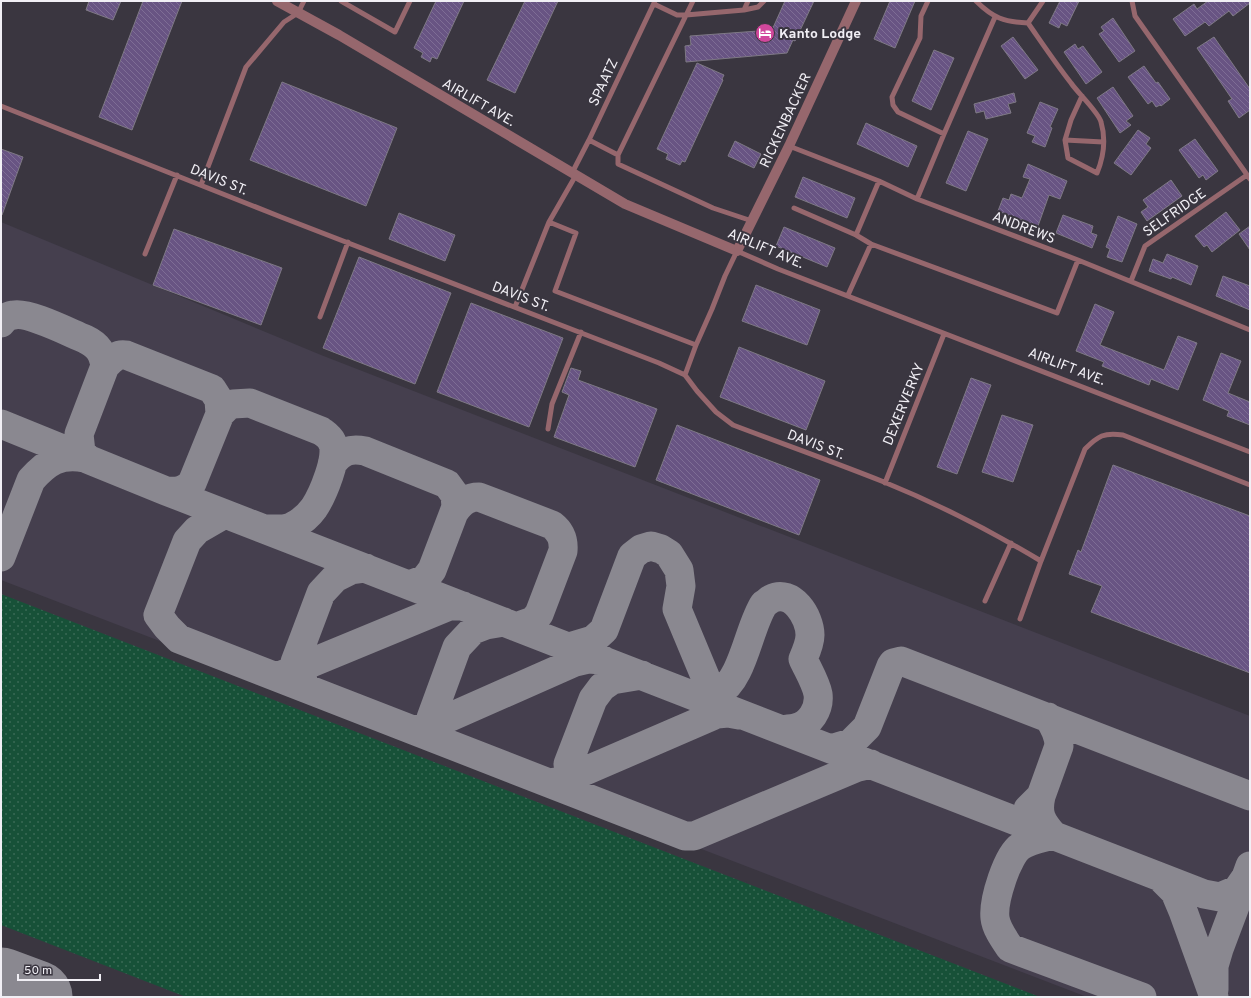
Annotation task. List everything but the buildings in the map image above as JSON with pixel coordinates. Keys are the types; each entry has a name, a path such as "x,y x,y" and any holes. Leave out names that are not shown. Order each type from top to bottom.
{"street":[{"name":"AIRLIFT AVE.","path":"277,1 339,35 625,204 737,251"},
{"name":"AIRLIFT AVE.","path":"283,1 298,13"},
{"name":"RICKENBACKER","path":"737,251 789,146 856,1"}],"lane":[{"path":"201,185 246,67 284,22 298,13 304,1"},
{"path":"341,1 395,32 410,1"},
{"path":"693,1 674,37 618,155 618,164 712,208 752,221"},
{"path":"744,10 748,1"},
{"path":"654,3 677,15 686,15 744,10 758,7 764,1"},
{"path":"928,1 921,16 920,38 892,97 893,105 898,112 944,134"},
{"path":"976,1 995,17 1007,21 1028,23 1071,84 1082,96 1101,120 1104,142 1103,159 1097,172 1068,158 1065,140 1071,120 1082,96"},
{"path":"1028,23 1043,1"},
{"path":"1132,1 1135,16 1249,177"},
{"name":"SPAATZ","path":"515,307 549,222 574,174 654,3"},
{"path":"918,199 944,134 995,17"},
{"name":"DAVIS ST.","path":"1,106 659,363 685,375 716,412 733,425 885,482 938,506 1010,543 1041,561"},
{"path":"589,140 618,155"},
{"path":"1065,140 1104,142"},
{"name":"ANDREWS","path":"789,146 879,181 918,199 1078,260 1250,330"},
{"path":"145,254 177,175"},
{"name":"SELFRIDGE","path":"1131,281 1145,246 1249,177"},
{"path":"856,235 879,181"},
{"path":"794,208 856,235 871,244 1057,313 1078,260"},
{"path":"549,222 576,233 555,291 696,345"},
{"path":"320,317 348,242"},
{"path":"848,295 871,244"},
{"path":"685,375 696,345 737,251"},
{"name":"AIRLIFT AVE.","path":"737,251 778,269 1250,452"},
{"path":"548,429 552,404 580,332"},
{"name":"DEXERVERKY","path":"885,482 944,334"},
{"path":"1020,620 1041,561 1085,449 1093,440 1102,434 1113,433 1123,435 1250,485"},
{"path":"985,601 1010,543"}],"shaded area":[{"path":"1,222 321,355 1250,716 1250,997 1087,997 1,580"}],"green space":[{"path":"1,594 1040,997 186,997 1,925"}],"taxiway":[{"path":"1,323 12,315 29,317 85,339 99,350 103,357 105,366 79,434 81,452 87,458"},
{"path":"105,366 117,356 126,355 212,389 219,400 220,414 192,483 186,488 180,490 166,491"},
{"path":"220,414 227,407 233,404 250,403 321,431 329,437 332,442 334,448 332,465 325,485 314,508 302,520 290,527 266,529"},
{"path":"1,424 166,491 1204,894 1220,897 1237,890 1246,877 1250,866"},
{"path":"332,464 343,453 351,450 365,451 447,484 455,495 456,507 432,570 425,579 412,584 407,584"},
{"path":"1,557 31,480 43,468 55,460 68,457 85,458"},
{"path":"455,511 466,501 479,497 552,525 560,533 563,543 563,551 539,614 533,621 516,627"},
{"path":"230,516 223,515 197,530 187,541 158,615 179,639 685,836 694,836 858,767 871,764"},
{"path":"573,646 593,640 604,630 632,556 641,549 651,546 661,549 669,554 679,570 681,586 677,609 712,693 724,707"},
{"path":"303,681 297,674 295,662 321,593 335,578 351,570 366,568"},
{"path":"699,697 717,693 727,686 740,665 754,625 764,604 771,599 786,597 798,606 807,620 810,638 803,659 816,685 818,700 816,711 805,724 795,728 782,730"},
{"path":"277,677 449,606 463,606"},
{"path":"440,737 436,732 431,718 457,647 473,630 486,625 504,622"},
{"path":"413,730 430,726 575,662 588,659 603,660"},
{"path":"831,749 851,743 867,727 891,666 893,663 901,661 1250,796"},
{"path":"577,792 570,777 568,764 593,699 602,687 612,680 642,675"},
{"path":"549,783 562,781 717,714 728,713 739,715"},
{"path":"1028,809 1041,796 1059,746 1056,731 1048,717"},
{"path":"1041,796 1041,817 1053,835 1021,846 1011,859 1002,879 996,901 995,918 999,930 1010,948 1142,997"},
{"path":"1160,877 1175,892 1214,997"},
{"path":"1214,990 1214,966 1246,877"}],"runway":[{"path":"1,984 36,997"}],"place":[{"name":"Kanto Lodge","path":"765,33"}]}
